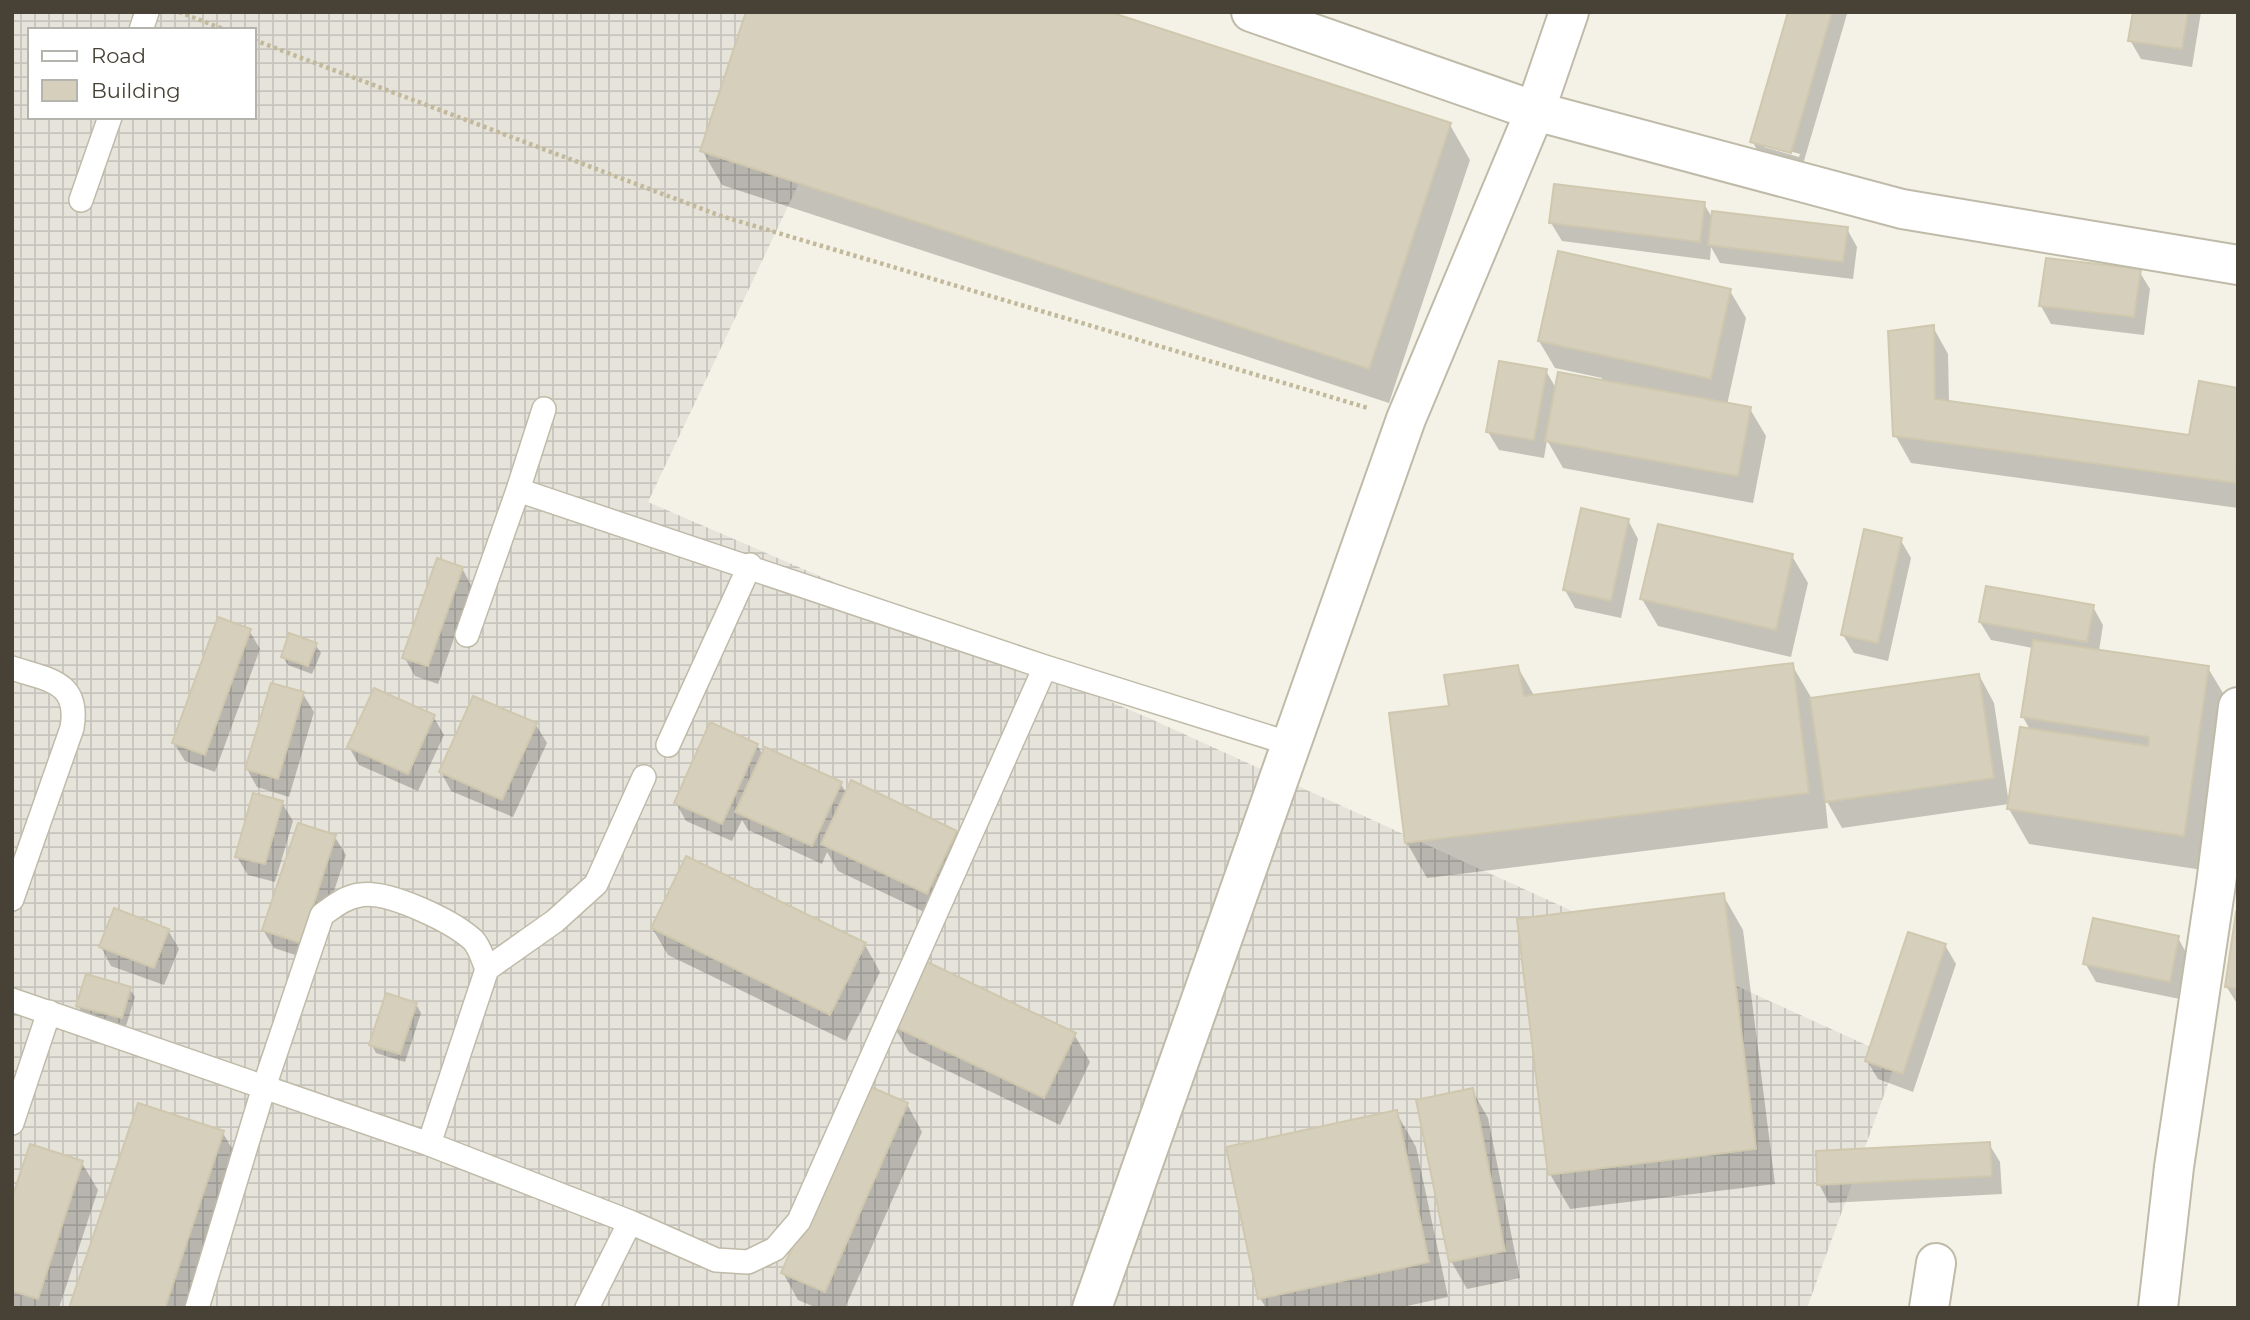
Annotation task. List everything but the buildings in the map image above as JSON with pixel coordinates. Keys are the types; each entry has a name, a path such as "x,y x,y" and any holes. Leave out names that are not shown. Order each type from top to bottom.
{"street":[{"path":"1251,12 1535,111 1902,209 2238,265"},
{"path":"1092,1308 1406,419 1535,111 1569,12"},
{"path":"2158,1308 2174,1167 2227,885 2238,707"},
{"path":"1929,1308 1936,1263"}],"lane":[{"path":"81,200 109,119"},
{"path":"467,635 544,409"},
{"path":"518,490 750,565 1045,667 1291,744"},
{"path":"668,745 750,565"},
{"path":"12,1000 429,1144 630,1222 716,1260 748,1262 775,1249 799,1221 1045,667"},
{"path":"12,668 61,685 71,695 75,710 72,728 12,899"},
{"path":"429,1144 487,969 555,921 596,884 644,777"},
{"path":"197,1308 264,1087 322,915 337,904 361,894 395,899 436,917 475,942 487,969"},
{"path":"12,1123 49,1012"},
{"path":"587,1308 630,1222"}],"path":[{"path":"179,12 221,28"},
{"path":"256,41 721,216 1406,419"}],"shaded area":[{"path":"12,12 880,12 648,502 1151,719 1897,1059 1807,1308 12,1308"}]}
